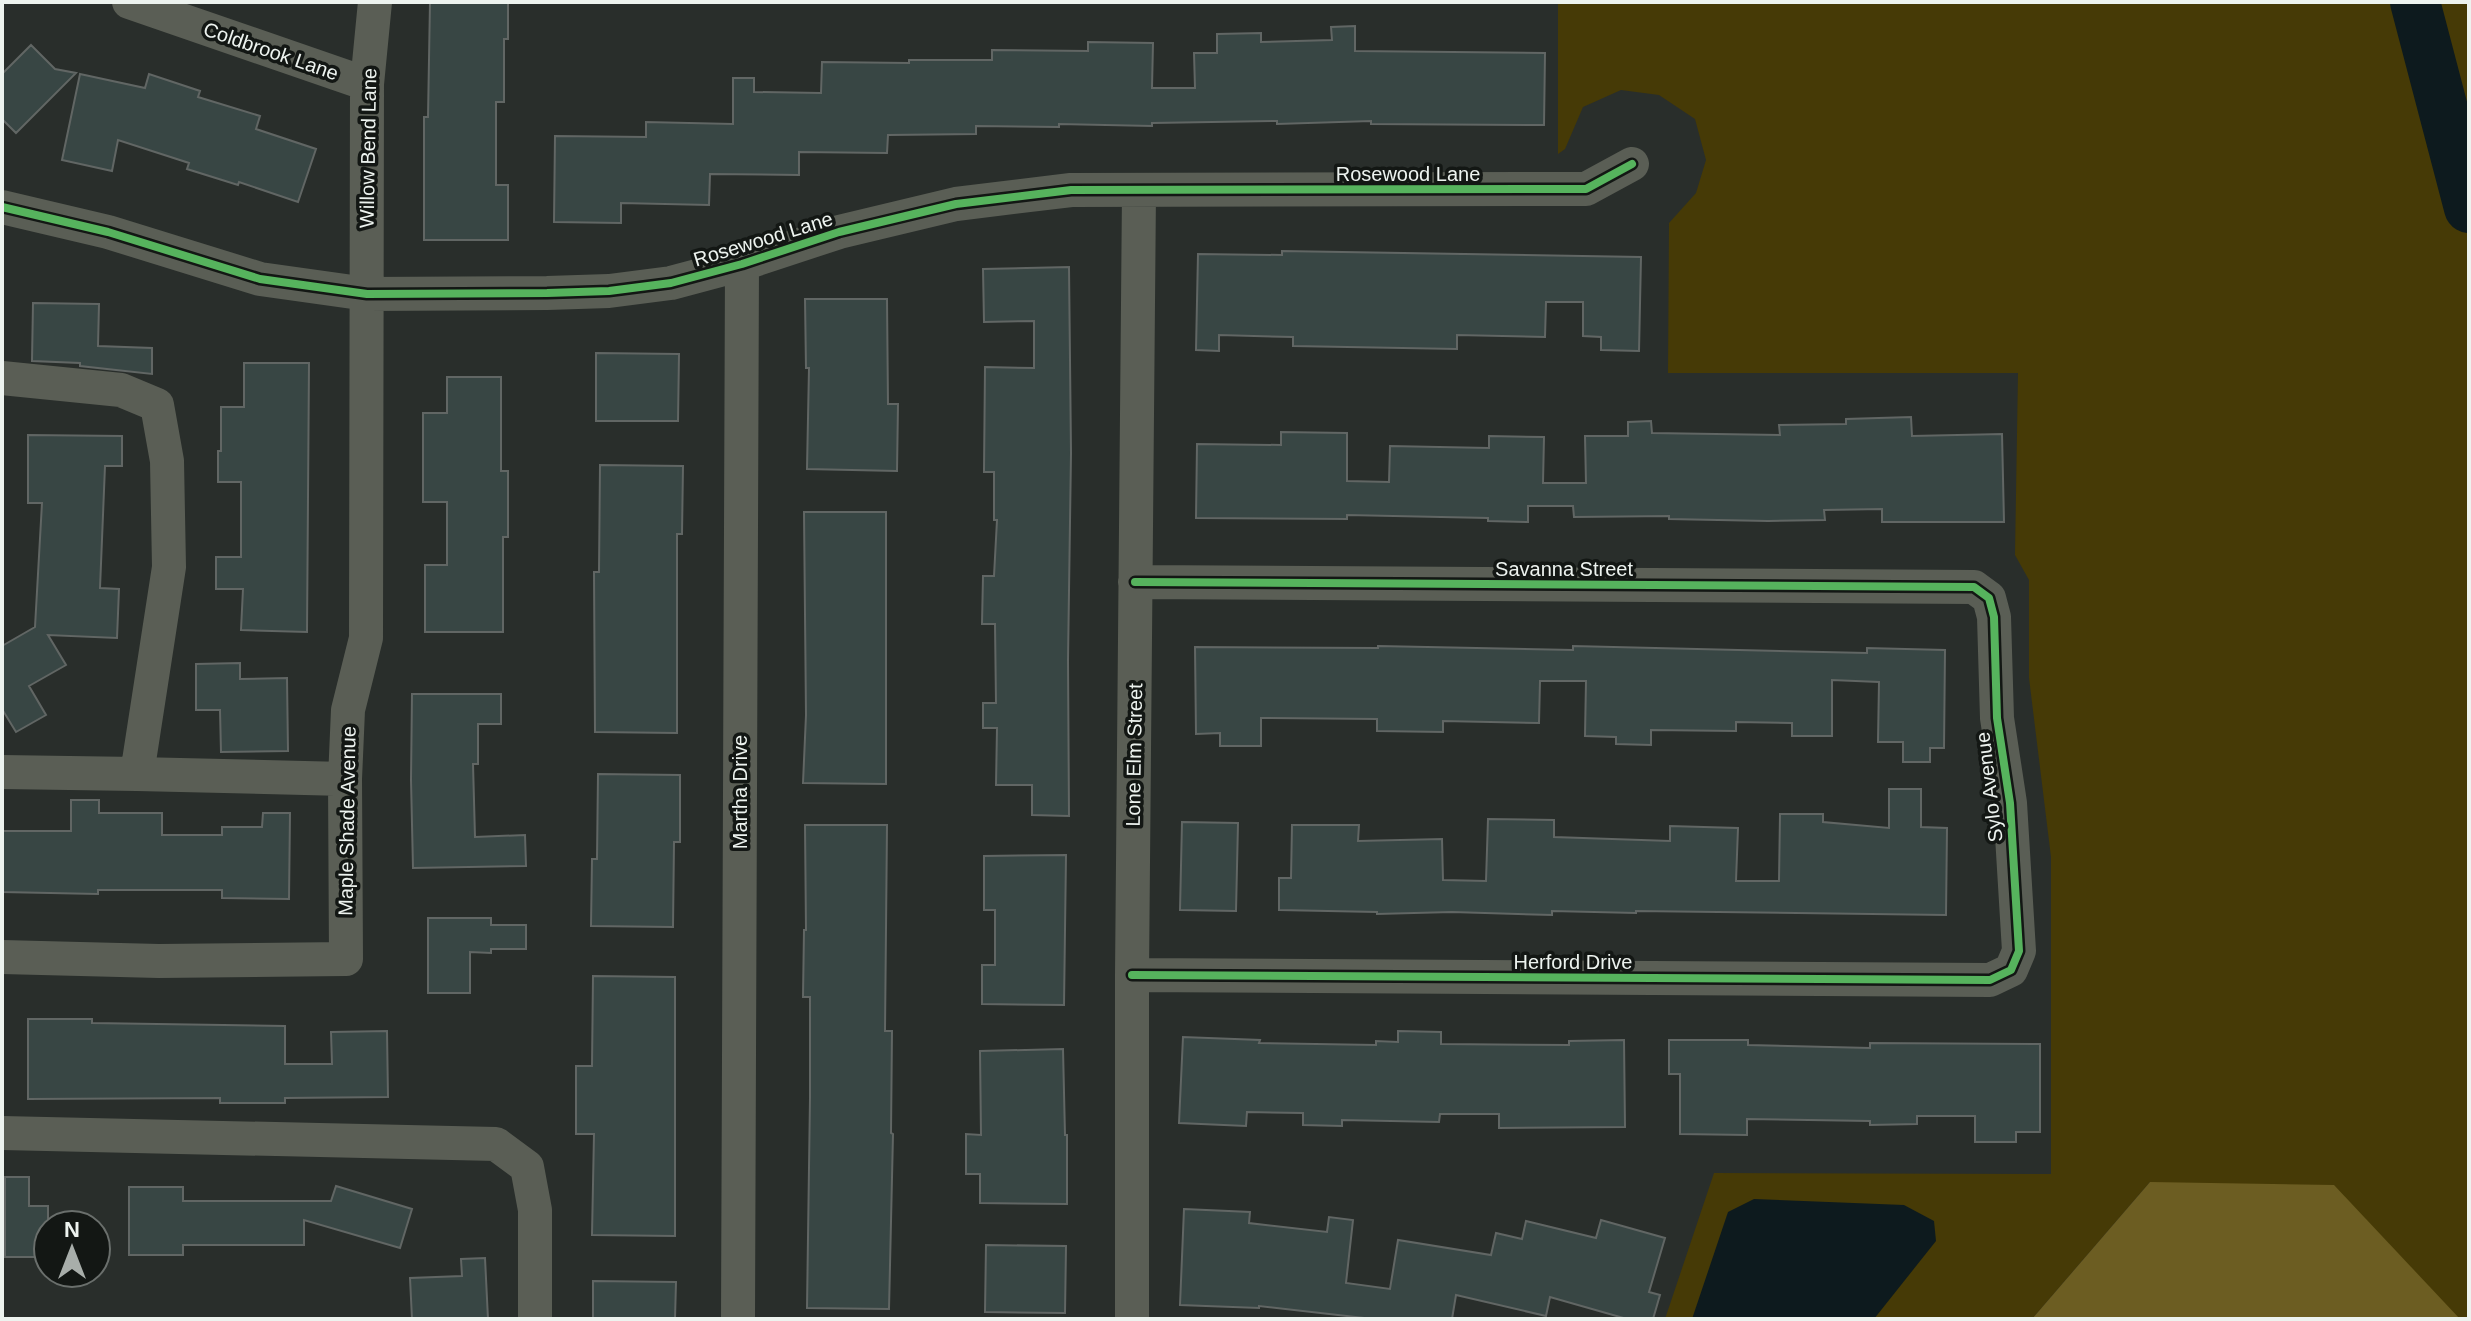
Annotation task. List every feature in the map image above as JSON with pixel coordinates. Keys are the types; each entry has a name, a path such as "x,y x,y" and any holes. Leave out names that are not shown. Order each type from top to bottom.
{"street":[{"name":"Coldbrook Lane","path":"129,2 367,84"},
{"name":"Willow Bend Lane","path":"367,294 367,84 375,2"},
{"name":"Rosewood Lane","path":"2,207 108,232 260,279 367,294 547,293 609,291 671,283 742,264 839,232 956,204 1071,190 1586,189 1632,164"},
{"name":"Lone Elm Street","path":"1132,1319 1139,191"},
{"name":"Martha Drive","path":"738,1319 742,264"},
{"name":"Maple Shade Avenue","path":"2,957 159,961 346,959 345,779 348,710 366,638 367,294"},
{"path":"2,378 121,390 157,405 167,461 169,567 137,774"},
{"name":"Savanna Street","path":"1135,582 1974,587 1989,598"},
{"name":"Sylo Avenue","path":"1989,598 1994,617 1997,718 2010,803 2019,936 2019,951 2011,970"},
{"path":"2,772 345,779"},
{"name":"Herford Drive","path":"1132,975 1990,980 2011,970"},
{"path":"2,1133 496,1144 527,1167 535,1210 535,1319"}],"shaded area":[{"path":"1558,2 2469,2 2469,1319 2460,1319 2150,1182 2032,1319 1665,1319 1714,1173 2051,1174 2051,857 2029,678 2029,580 2015,555 2018,373 1668,373 1669,223 1696,193 1706,160 1695,119 1659,95 1621,90 1583,107 1565,149 1558,154"},
{"path":"2150,1182 2334,1185 2460,1319 2032,1319"},
{"path":"1754,1199 1904,1205 1934,1221 1936,1241 1874,1319 1692,1319 1728,1212"}],"building":[{"path":"430,2 508,2 508,39 504,39 504,102 496,102 496,185 508,185 508,240 424,240 424,117 428,117"},
{"path":"1355,26 1355,51 1545,53 1544,125 1371,124 1371,121 1277,124 1277,121 1152,123 1152,126 976,126 976,134 888,135 887,153 799,152 799,175 710,174 709,205 621,203 621,223 554,222 555,136 646,137 646,122 733,124 733,78 754,78 754,92 821,93 822,62 992,60 992,50 1088,51 1088,42 1153,43 1152,88 1195,88 1194,53 1217,53 1217,34 1261,33 1261,42 1332,40 1331,27"},
{"path":"31,45 55,69 76,73 16,133 2,119 2,74"},
{"path":"80,74 145,88 149,74 200,91 198,97 260,116 256,129 316,149 298,202 187,169 189,163 118,140 112,171 62,160"},
{"path":"1282,251 1641,257 1639,351 1601,350 1601,337 1583,336 1583,302 1546,302 1545,337 1457,335 1457,349 1293,346 1293,337 1219,335 1219,351 1196,350 1198,254 1282,255"},
{"path":"1069,267 1069,816 1032,815 1032,785 996,785 997,728 983,728 983,703 996,703 995,624 982,624 983,576 994,576 997,520 994,520 994,472 984,472 985,367 1034,368 1034,321 984,322 983,269"},
{"path":"805,299 887,299 888,404 898,404 897,471 807,469 809,368 806,368"},
{"path":"33,303 99,304 98,346 152,348 152,374 80,366 80,363 32,361"},
{"path":"596,353 679,354 678,421 596,421"},
{"path":"244,363 309,363 307,632 241,630 243,589 216,589 216,557 241,557 241,482 218,482 218,451 221,451 221,407 244,407"},
{"path":"447,377 501,377 501,471 508,471 508,537 503,537 503,632 425,632 425,565 447,565 447,502 423,502 423,413 447,413"},
{"path":"1911,417 1912,436 2002,434 2004,522 1882,522 1882,509 1824,510 1825,520 1574,517 1573,506 1528,506 1528,522 1488,521 1488,518 1347,515 1347,519 1196,518 1197,444 1281,445 1281,432 1347,433 1347,481 1389,482 1390,446 1489,448 1489,436 1544,437 1543,483 1586,483 1585,436 1628,436 1628,422 1651,421 1652,433 1780,435 1779,425 1846,424 1846,419"},
{"path":"28,435 122,436 122,466 105,466 100,588 119,589 117,638 48,635 66,665 29,686 46,715 16,732 2,709 2,646 35,627 42,503 28,503"},
{"path":"600,465 683,466 682,534 677,534 677,733 595,732 594,572 599,572"},
{"path":"804,512 886,512 886,784 803,783 806,715"},
{"path":"1378,646 1573,650 1573,646 1867,653 1867,648 1945,650 1944,748 1930,748 1930,762 1903,762 1903,742 1878,742 1879,682 1832,680 1832,736 1792,736 1792,723 1736,722 1736,731 1651,730 1651,745 1616,744 1616,737 1585,736 1586,681 1540,681 1539,723 1443,721 1443,732 1377,731 1377,719 1261,718 1261,746 1220,746 1220,733 1196,734 1195,647"},
{"path":"240,663 240,679 287,678 288,751 221,752 220,710 196,710 196,664"},
{"path":"412,694 501,694 501,724 478,724 478,764 473,764 475,837 525,835 526,866 413,868"},
{"path":"598,774 680,775 680,842 674,842 673,927 591,926 592,859 597,859"},
{"path":"1889,789 1921,789 1921,827 1947,828 1946,915 1636,911 1552,911 1552,915 1452,912 1377,914 1279,910 1279,878 1291,878 1292,825 1359,825 1358,841 1442,839 1443,880 1486,881 1488,819 1554,820 1554,837 1670,841 1670,826 1738,828 1736,881 1779,881 1780,814 1823,814 1823,822 1889,828"},
{"path":"71,800 99,800 99,813 162,813 162,835 222,835 222,827 262,827 263,813 290,813 289,899 222,898 222,890 98,890 98,894 2,892 2,831 71,831"},
{"path":"1182,822 1238,823 1236,911 1180,910"},
{"path":"805,825 887,825 885,1031 892,1031 893,1134 889,1309 807,1308 810,997 803,997"},
{"path":"1066,855 1064,1005 982,1004 982,965 995,965 995,910 984,910 984,856"},
{"path":"428,918 491,918 491,925 526,925 526,949 470,952 470,993 428,993"},
{"path":"593,976 675,977 675,1236 592,1235 594,1134 576,1134 576,1066 592,1066"},
{"path":"28,1019 285,1026 285,1064 332,1064 331,1032 387,1031 388,1097 285,1098 285,1103 220,1103 220,1098 28,1099"},
{"path":"1398,1031 1441,1032 1441,1044 1569,1045 1569,1041 1624,1040 1625,1127 1499,1128 1499,1114 1440,1114 1439,1122 1342,1120 1342,1126 1303,1125 1303,1113 1247,1112 1246,1126 1179,1123 1183,1037 1260,1040 1259,1043 1376,1045 1376,1041 1398,1042"},
{"path":"1669,1040 1748,1040 1748,1045 1870,1048 1870,1043 2040,1044 2040,1132 2016,1132 2016,1142 1975,1142 1975,1116 1917,1116 1917,1124 1870,1125 1870,1121 1747,1119 1747,1135 1680,1134 1680,1074 1669,1074"},
{"path":"1063,1049 1067,1204 980,1203 980,1174 966,1174 966,1134 981,1135 980,1051"},
{"path":"5,1177 29,1177 29,1206 48,1206 48,1209 32,1209 32,1257 5,1257"},
{"path":"336,1186 412,1209 400,1248 304,1220 304,1245 183,1245 183,1255 129,1255 129,1187 183,1187 183,1201 331,1201"},
{"path":"1184,1209 1250,1212 1249,1223 1327,1232 1329,1217 1353,1220 1346,1283 1390,1289 1398,1240 1491,1255 1496,1233 1522,1239 1526,1221 1596,1238 1601,1220 1665,1238 1649,1292 1660,1295 1653,1319 1627,1319 1550,1297 1546,1316 1456,1295 1452,1319 1373,1319 1259,1306 1180,1305"},
{"path":"986,1245 1066,1246 1065,1313 985,1312"},
{"path":"485,1258 488,1319 412,1319 410,1278 462,1276 461,1259"},
{"path":"593,1281 676,1282 675,1319 593,1319"}],"waterway":[{"path":"2415,2 2469,208"}],"cycle path":[{"path":"2,207 108,232 260,279 367,294 547,293 609,291 671,283 742,264 839,232 956,204 1071,190 1586,189 1632,164"},
{"path":"1132,975 1990,980 2011,970 2019,951 2010,803 1997,718 1994,617 1989,598 1974,587 1135,582"}]}
